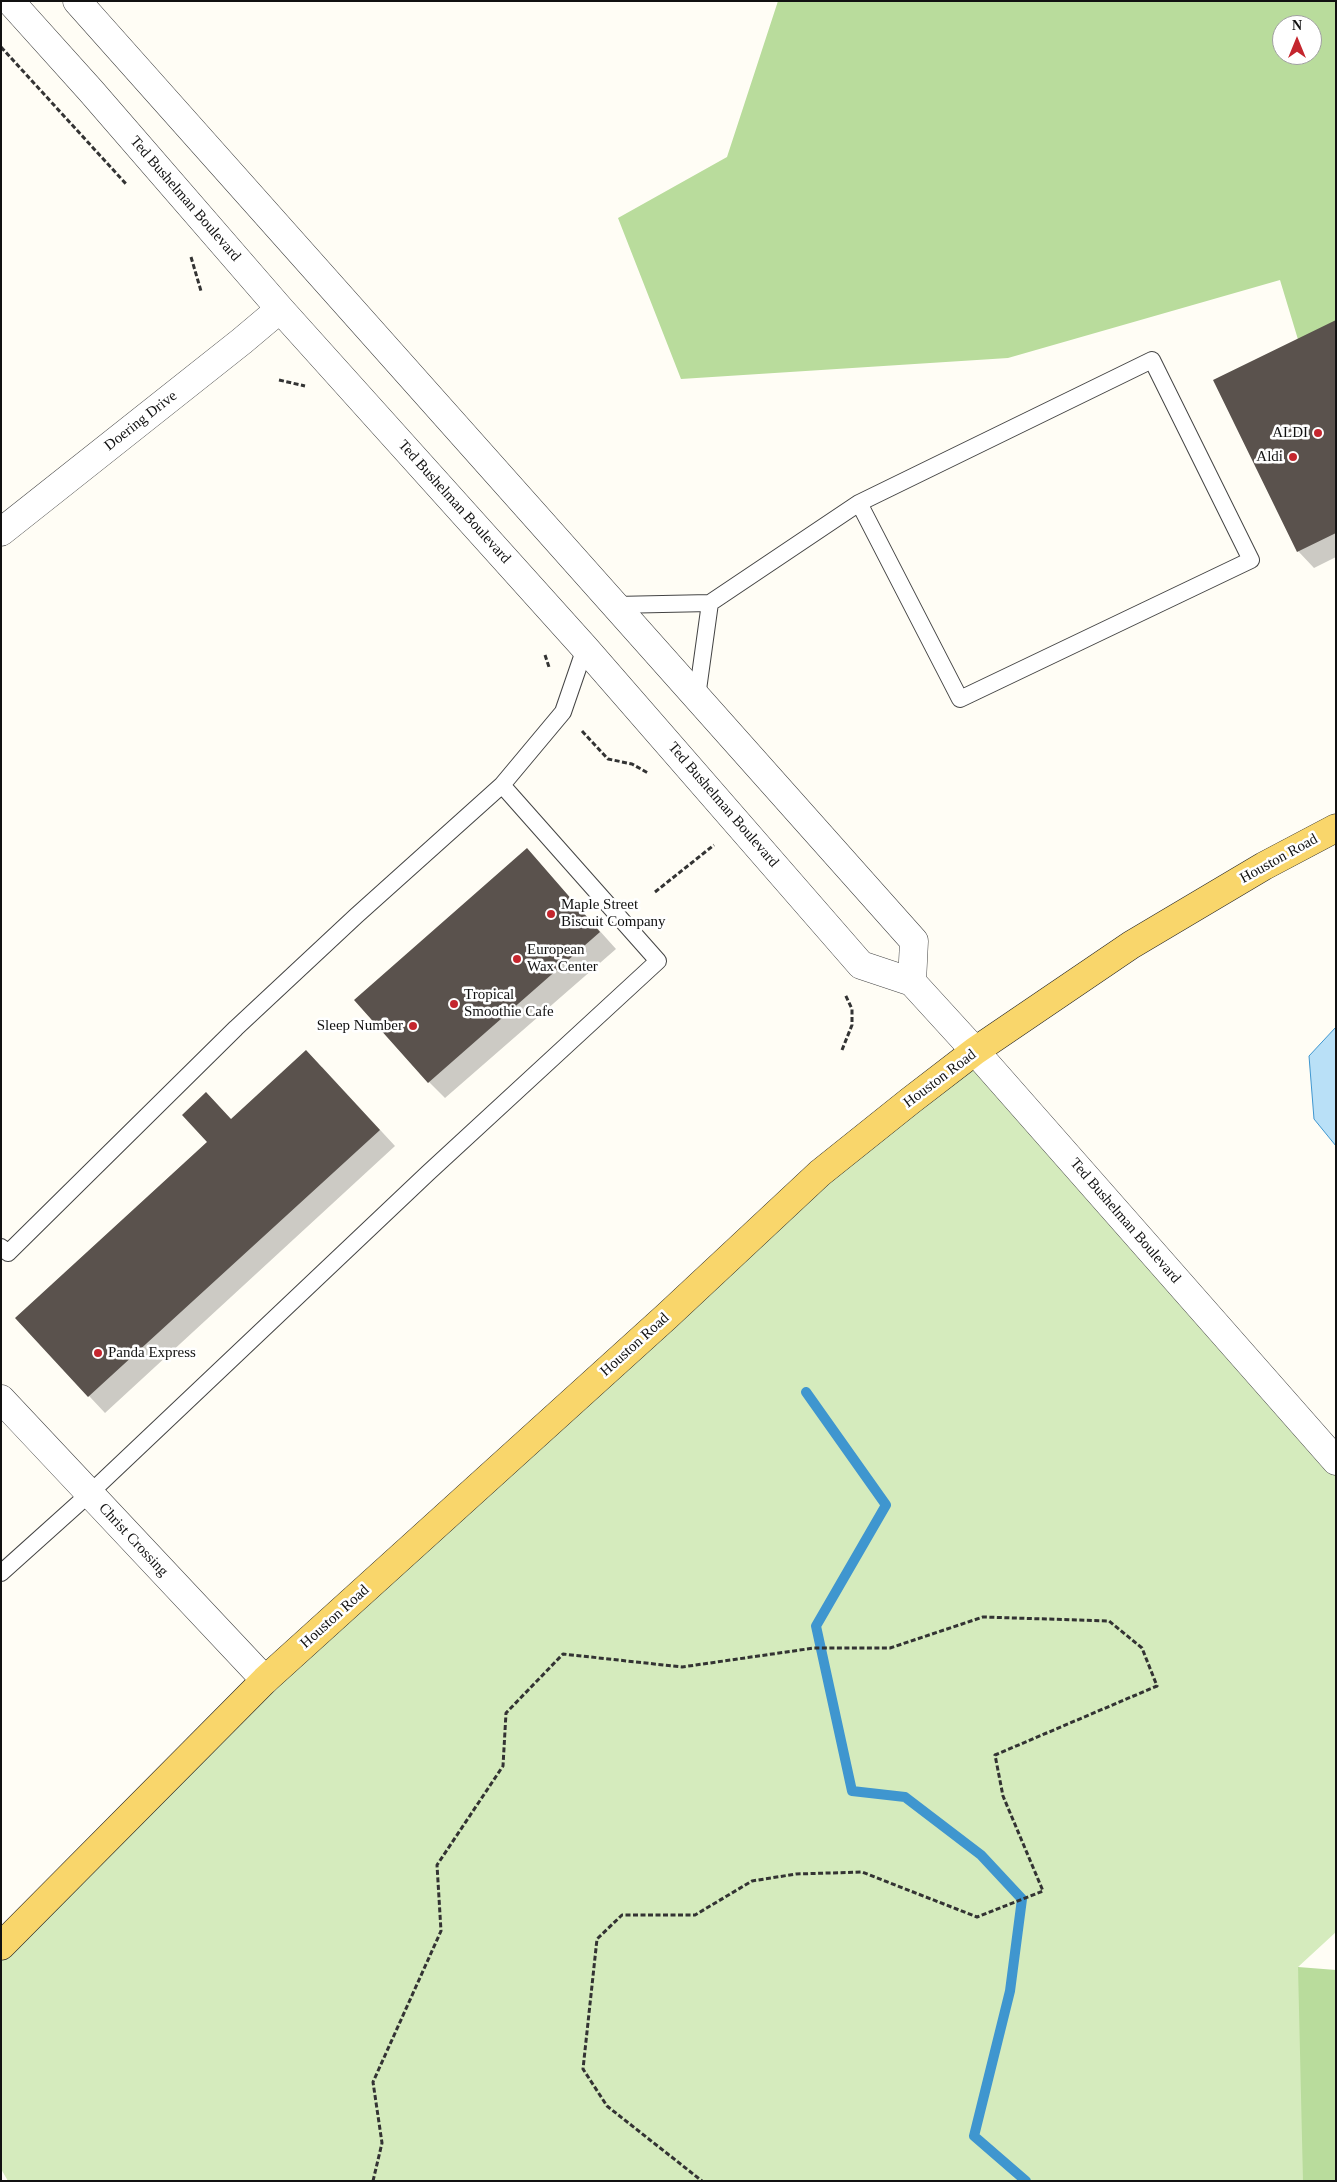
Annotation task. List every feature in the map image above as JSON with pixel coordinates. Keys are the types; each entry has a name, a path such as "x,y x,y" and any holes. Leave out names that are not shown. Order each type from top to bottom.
{"main road":[{"name":"Houston Road","path":"1,1946 265,1680 666,1316 820,1173 976,1051 1131,945 1264,866 1336,828"}],"street":[{"name":"Ted Bushelman Boulevard","path":"10,1 91,91 280,309 585,648 861,965 912,982 976,1051 1336,1460"},
{"path":"76,1 914,941 912,982"},
{"name":"Doering Drive","path":"1,532 280,309"},
{"name":"Christ Crossing","path":"1,1399 265,1680"}],"lane":[{"path":"615,606 710,603 859,503 1152,360 1251,560 960,699 859,503"},
{"path":"697,697 710,603"},
{"path":"1,1247 8,1253 236,1028 356,916 502,785 563,712 585,648"},
{"path":"4,1564 89,1494 420,1180 658,962 502,785"}],"path":[{"path":"1,47 132,190"},
{"path":"190,255 201,291"},
{"path":"608,759 632,764 652,775"},
{"path":"708,838 721,852"},
{"path":"655,892 714,845"},
{"path":"842,1050 852,1025 852,1009 843,990"},
{"path":"373,2181 382,2143 373,2082 441,1931 437,1865 503,1766 506,1713 563,1654 682,1667 814,1648 890,1648 983,1617 1109,1621 1142,1648 1157,1686 995,1755 1003,1796 1043,1891 977,1917 862,1872 796,1874 752,1881 696,1915 622,1915 597,1939 583,2069 607,2106 702,2181"}],"green space":[{"path":"778,1 1336,1 1336,465 1280,280 1008,358 681,379 618,218 727,157"},
{"path":"975,1051 1336,1461 1336,1932 1298,1967 1322,2181 8,2181 1,2169 1,1946 265,1680"},
{"path":"1298,1967 1336,1970 1336,2181 1303,2181"}],"water":[{"path":"1336,1027 1336,1146 1314,1119 1309,1056"}],"building":[{"name":"Aldi","path":"1336,320 1336,533 1297,552 1213,380"},
{"path":"527,848 600,932 428,1083 354,1000"},
{"path":"306,1050 380,1130 88,1397 15,1318 207,1142 182,1115 206,1092 231,1119"}],"waterway":[{"path":"806,1392 886,1505 816,1626 852,1791 905,1797 981,1855 1022,1899 1010,1991 974,2136 1026,2181"}],"place":[{"name":"ALDI","path":"1318,433"},
{"name":"Aldi","path":"1293,457"},
{"name":"Maple Street Biscuit Company","path":"551,914"},
{"name":"European Wax Center","path":"517,959"},
{"name":"Tropical Smoothie Cafe","path":"454,1004"},
{"name":"Sleep Number","path":"413,1026"},
{"name":"Panda Express","path":"98,1353"}]}
